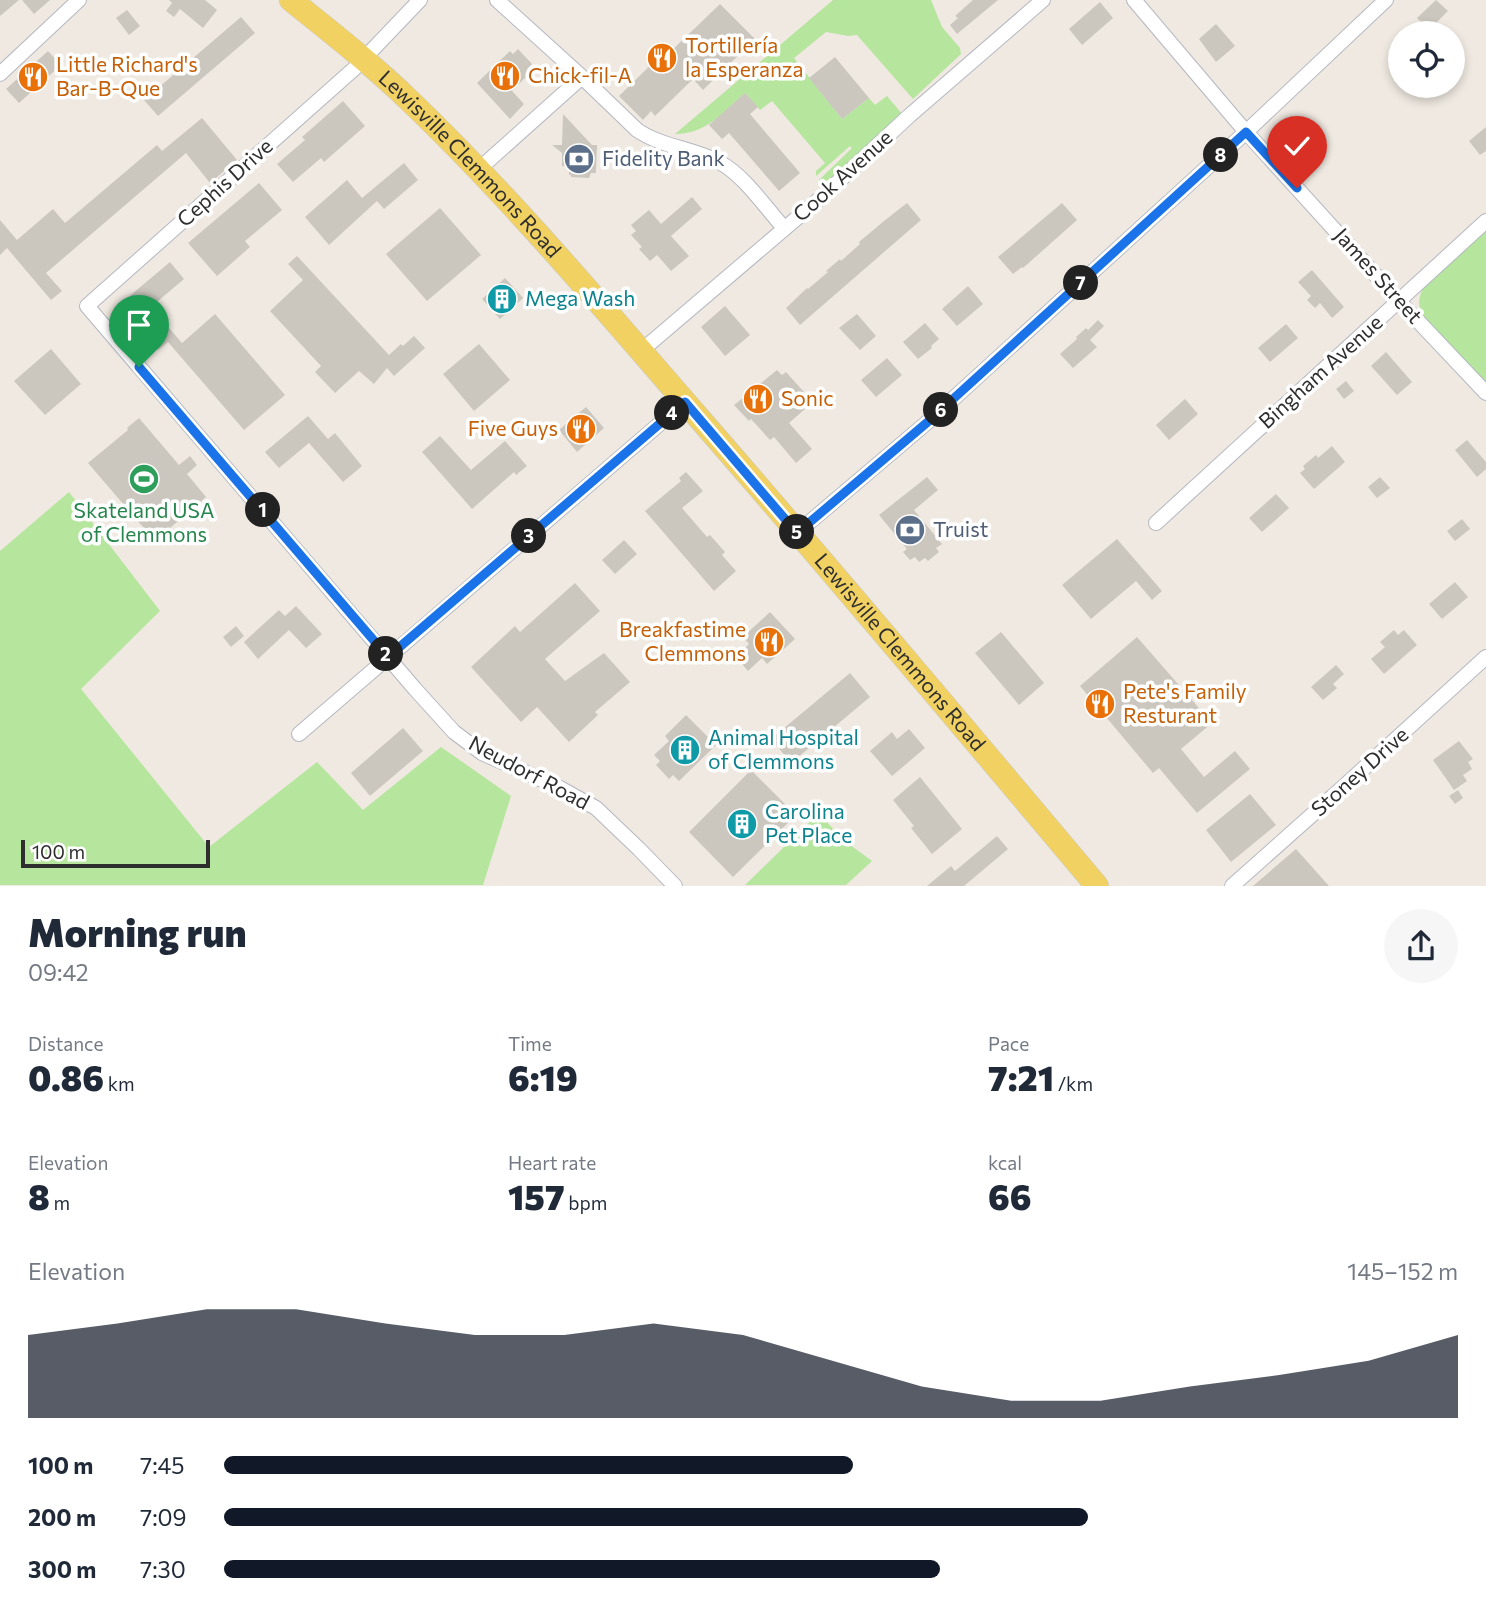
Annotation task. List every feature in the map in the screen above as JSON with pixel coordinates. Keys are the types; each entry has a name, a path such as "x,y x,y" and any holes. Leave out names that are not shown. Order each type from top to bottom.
{"main road":[{"name":"Lewisville Clemmons Road","path":"292,0 408,99 552,250 1097,886"}],"street":[{"path":"0,74 79,0"},
{"name":"Cephis Drive","path":"87,306 363,59 420,0"},
{"path":"497,0 582,76 636,130 647,137 729,167 784,228"},
{"name":"Cook Avenue","path":"641,351 824,195 909,116 1044,0"},
{"name":"James Street","path":"1133,0 1246,132 1486,393"},
{"path":"797,533 930,420 1246,132 1386,0"},
{"path":"478,170 582,76"},
{"name":"Bingham Avenue","path":"1156,523 1486,221"},
{"name":"Neudorf Road","path":"87,306 454,732 482,753 560,788 596,808 675,886"},
{"path":"299,734 685,402"},
{"name":"Stoney Drive","path":"1232,886 1486,657"}],"green space":[{"path":"833,0 931,0 942,27 960,48 961,54 913,99 857,35 826,32 794,58 842,119 869,98 875,105 887,96 902,114 825,183 819,180 852,148 850,146 816,176 816,171 825,163 772,101 760,110 745,93 705,126 675,134"},
{"path":"1486,229 1486,386 1423,318 1419,304 1420,295 1427,283"},
{"path":"69,492 160,611 81,689 209,847 317,762 363,810 441,747 511,796 483,885 0,885 0,551"},
{"path":"819,813 842,839 872,861 846,885 745,885"}],"building":[{"path":"0,0 19,0 0,16"},
{"path":"22,0 50,0 34,14"},
{"path":"169,0 205,0 217,10 203,28 180,9 174,17 166,11 172,3"},
{"path":"973,0 998,0 957,34 950,25 958,18 955,16"},
{"path":"1436,0 1448,11 1438,21 1420,21 1417,18"},
{"path":"1100,2 1113,18 1082,45 1069,29"},
{"path":"720,4 755,39 703,90 693,79 655,116 651,111 643,120 619,96 665,51 668,54"},
{"path":"127,10 140,26 129,35 116,18"},
{"path":"241,17 255,33 158,116 144,100"},
{"path":"1216,24 1235,46 1216,62 1199,39"},
{"name":"Chick-fil-A","path":"518,49 532,64 527,69 531,72 512,91 524,104 510,119 477,83 510,51 513,54"},
{"name":"Little Richard's Bar-B-Que","path":"48,51 61,65 19,103 6,89"},
{"path":"835,57 869,98 842,119 809,78"},
{"path":"745,93 758,107 750,114 800,173 779,191 729,133 722,139 709,125"},
{"path":"343,101 365,126 324,162 321,158 293,182 277,164 305,140 302,137"},
{"name":"Fidelity Bank","path":"563,114 592,145 597,145 596,173 591,173 589,178 571,177 569,166 562,166 562,153 552,145 562,145"},
{"path":"202,118 237,160 210,183 186,153 46,273 62,291 51,300 7,248 0,255 0,220 17,240 53,209 65,223 157,145 162,151"},
{"path":"1486,127 1486,151 1480,155 1469,141"},
{"path":"404,163 418,180 384,209 377,201 329,245 305,217 347,180 362,198"},
{"path":"259,183 282,210 245,241 250,247 217,276 188,243"},
{"path":"692,197 702,209 671,236 689,256 671,271 657,255 650,261 639,249 642,247 631,235 636,231 631,225 649,210 661,224"},
{"path":"907,203 921,220 800,325 786,308"},
{"path":"1062,203 1077,220 1013,274 998,257"},
{"path":"440,208 481,255 427,301 386,254"},
{"path":"297,256 389,355 414,336 425,348 394,376 387,368 374,384 359,371 335,393 315,372 321,366 270,311 303,280 288,264"},
{"path":"170,262 184,279 151,307 182,343 215,314 285,395 244,430 168,342 158,350 119,305"},
{"path":"1312,270 1344,307 1332,318 1320,303 1315,308 1307,300 1311,296 1298,282"},
{"name":"Mega Wash","path":"505,278 523,298 500,319 482,299"},
{"path":"968,286 983,304 957,326 942,309"},
{"path":"725,306 750,335 725,356 701,327"},
{"path":"857,314 876,336 860,350 839,328"},
{"path":"1098,320 1104,326 1090,340 1097,347 1073,368 1060,354"},
{"path":"925,323 939,339 918,359 903,342"},
{"path":"1286,324 1298,338 1270,362 1258,348"},
{"path":"479,344 510,380 474,411 443,374"},
{"path":"51,349 81,384 45,415 14,381"},
{"path":"1386,352 1412,382 1397,395 1371,366"},
{"path":"887,358 902,375 876,397 861,380"},
{"path":"777,370 782,375 786,372 813,402 789,423 812,449 796,463 774,437 770,440 734,405 749,393 747,391 754,385 756,387"},
{"path":"1346,381 1354,391 1344,399 1336,389"},
{"path":"1185,399 1198,414 1169,440 1156,425"},
{"name":"Five Guys","path":"586,407 604,428 577,452 559,430"},
{"path":"308,416 328,439 335,433 362,466 343,482 309,443 279,468 265,452"},
{"path":"139,418 179,465 190,456 197,465 187,474 206,497 155,541 88,463"},
{"path":"440,436 471,470 505,441 527,466 516,475 514,472 472,509 422,452"},
{"path":"1467,440 1486,462 1486,469 1477,477 1455,450"},
{"path":"1332,446 1345,462 1314,489 1300,473 1305,469 1303,466 1316,455 1318,458"},
{"path":"686,472 703,491 682,508 707,537 710,535 725,552 722,555 736,571 714,591 645,511 681,481 679,478"},
{"name":"Truist","path":"927,477 938,490 914,510 942,544 936,548 939,552 928,561 925,558 919,562 915,557 910,560 903,552 907,549 879,515"},
{"path":"1380,477 1390,488 1377,498 1368,487"},
{"path":"1276,494 1289,508 1262,532 1249,518"},
{"path":"1462,519 1470,529 1455,541 1447,531"},
{"path":"1117,539 1162,591 1152,600 1136,581 1091,619 1062,585"},
{"path":"624,540 637,554 615,574 602,560"},
{"path":"1455,582 1468,597 1442,619 1429,604"},
{"path":"575,583 600,611 545,659 565,681 604,653 630,682 595,712 598,715 569,742 537,707 521,722 471,667 515,626 520,632"},
{"path":"296,606 322,634 306,648 289,630 258,659 244,642 279,610 285,616"},
{"name":"Breakfastime Clemmons","path":"770,612 795,639 767,664 762,658 748,671 736,657 749,644 743,637"},
{"path":"236,626 244,636 231,647 223,637"},
{"path":"1394,630 1398,635 1404,630 1417,645 1384,674 1371,659 1385,647 1380,642"},
{"path":"1001,632 1044,683 1019,705 975,653"},
{"path":"1137,637 1212,723 1181,749 1204,777 1235,751 1250,769 1197,813 1159,768 1153,773 1080,686"},
{"path":"1336,665 1344,674 1333,684 1337,688 1323,700 1311,687"},
{"path":"850,673 870,697 791,763 771,739"},
{"name":"Animal Hospital of Clemmons","path":"686,715 716,745 679,781 673,775 669,779 656,765 660,761 654,755 669,741 665,736"},
{"path":"403,728 423,751 370,796 351,773"},
{"path":"909,729 925,748 892,776 870,751 892,732 897,739"},
{"path":"1459,741 1473,759 1468,762 1472,769 1463,775 1467,781 1454,790 1433,760"},
{"name":"Carolina Pet Place","path":"751,770 796,815 733,877 689,832"},
{"path":"920,777 962,829 932,854 893,800"},
{"path":"1458,790 1463,798 1455,804 1449,796"},
{"path":"1250,794 1276,825 1231,862 1206,830"},
{"path":"997,836 1008,849 964,886 927,886 951,866 955,871"},
{"path":"1296,849 1329,886 1253,886"}],"place":[{"name":"Tortillería la Esperanza","path":"662,58"},
{"name":"Chick-fil-A","path":"505,76"},
{"name":"Little Richard's Bar-B-Que","path":"33,77"},
{"name":"Fidelity Bank","path":"579,159"},
{"name":"Mega Wash","path":"502,299"},
{"name":"Sonic","path":"758,399"},
{"name":"Five Guys","path":"581,429"},
{"name":"Skateland USA of Clemmons","path":"144,479"},
{"name":"Truist","path":"910,530"},
{"name":"Breakfastime Clemmons","path":"769,642"},
{"name":"Pete's Family Resturant","path":"1100,704"},
{"name":"Animal Hospital of Clemmons","path":"685,750"},
{"name":"Carolina Pet Place","path":"742,824"}],"route":[{"path":"139,367 388,657 685,402 797,533 930,420 1246,132 1297,188"}]}
